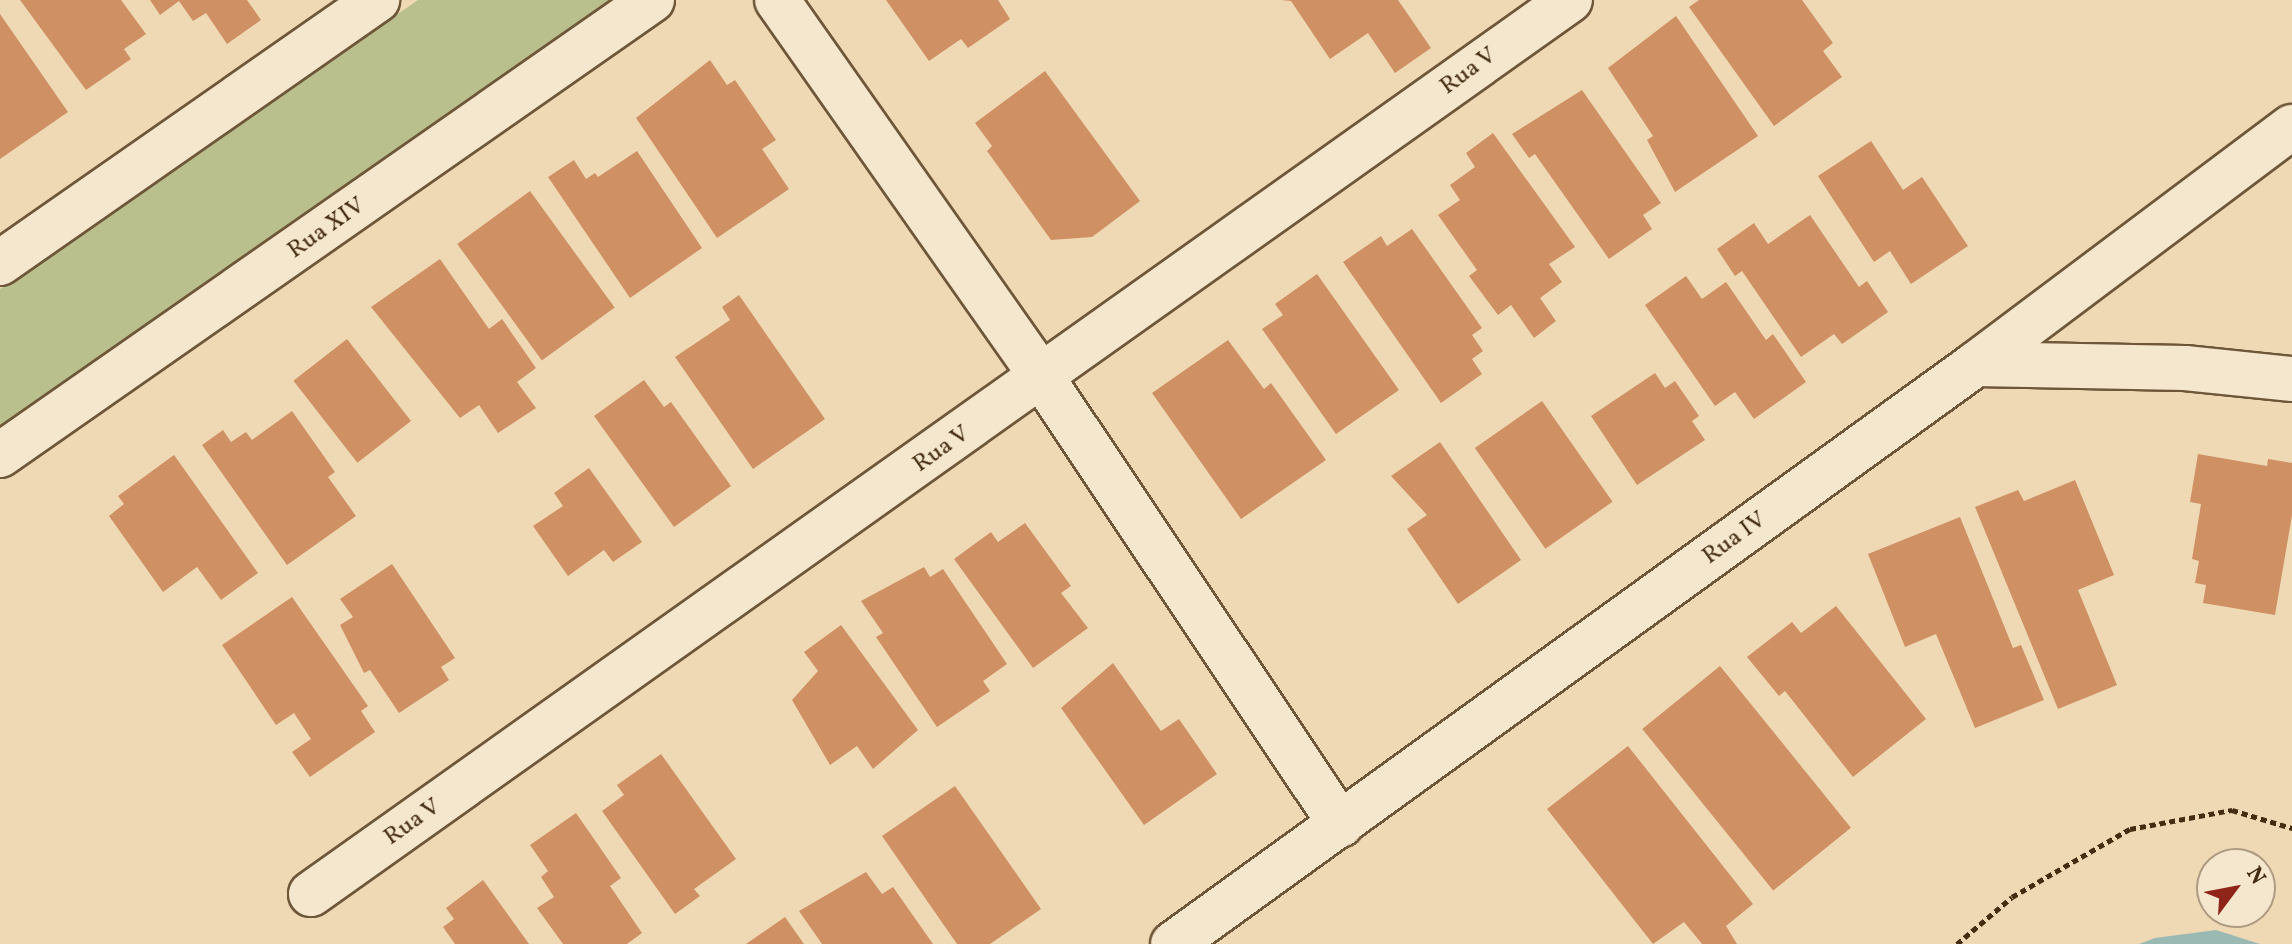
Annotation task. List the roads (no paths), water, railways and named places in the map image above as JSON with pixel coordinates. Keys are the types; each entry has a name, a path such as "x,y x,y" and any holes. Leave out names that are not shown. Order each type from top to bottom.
{"street":[{"path":"0,263 377,0"},
{"name":"Rua XIV","path":"0,455 652,0"},
{"path":"777,0 1043,379 1341,825"},
{"name":"Rua V","path":"311,894 1043,379 1570,0"},
{"name":"Rua IV","path":"1173,944 1976,364 2292,127"},
{"path":"1976,364 2185,368 2292,379"}],"water":[{"path":"2216,930 2260,944 2139,944 2155,938"}]}
